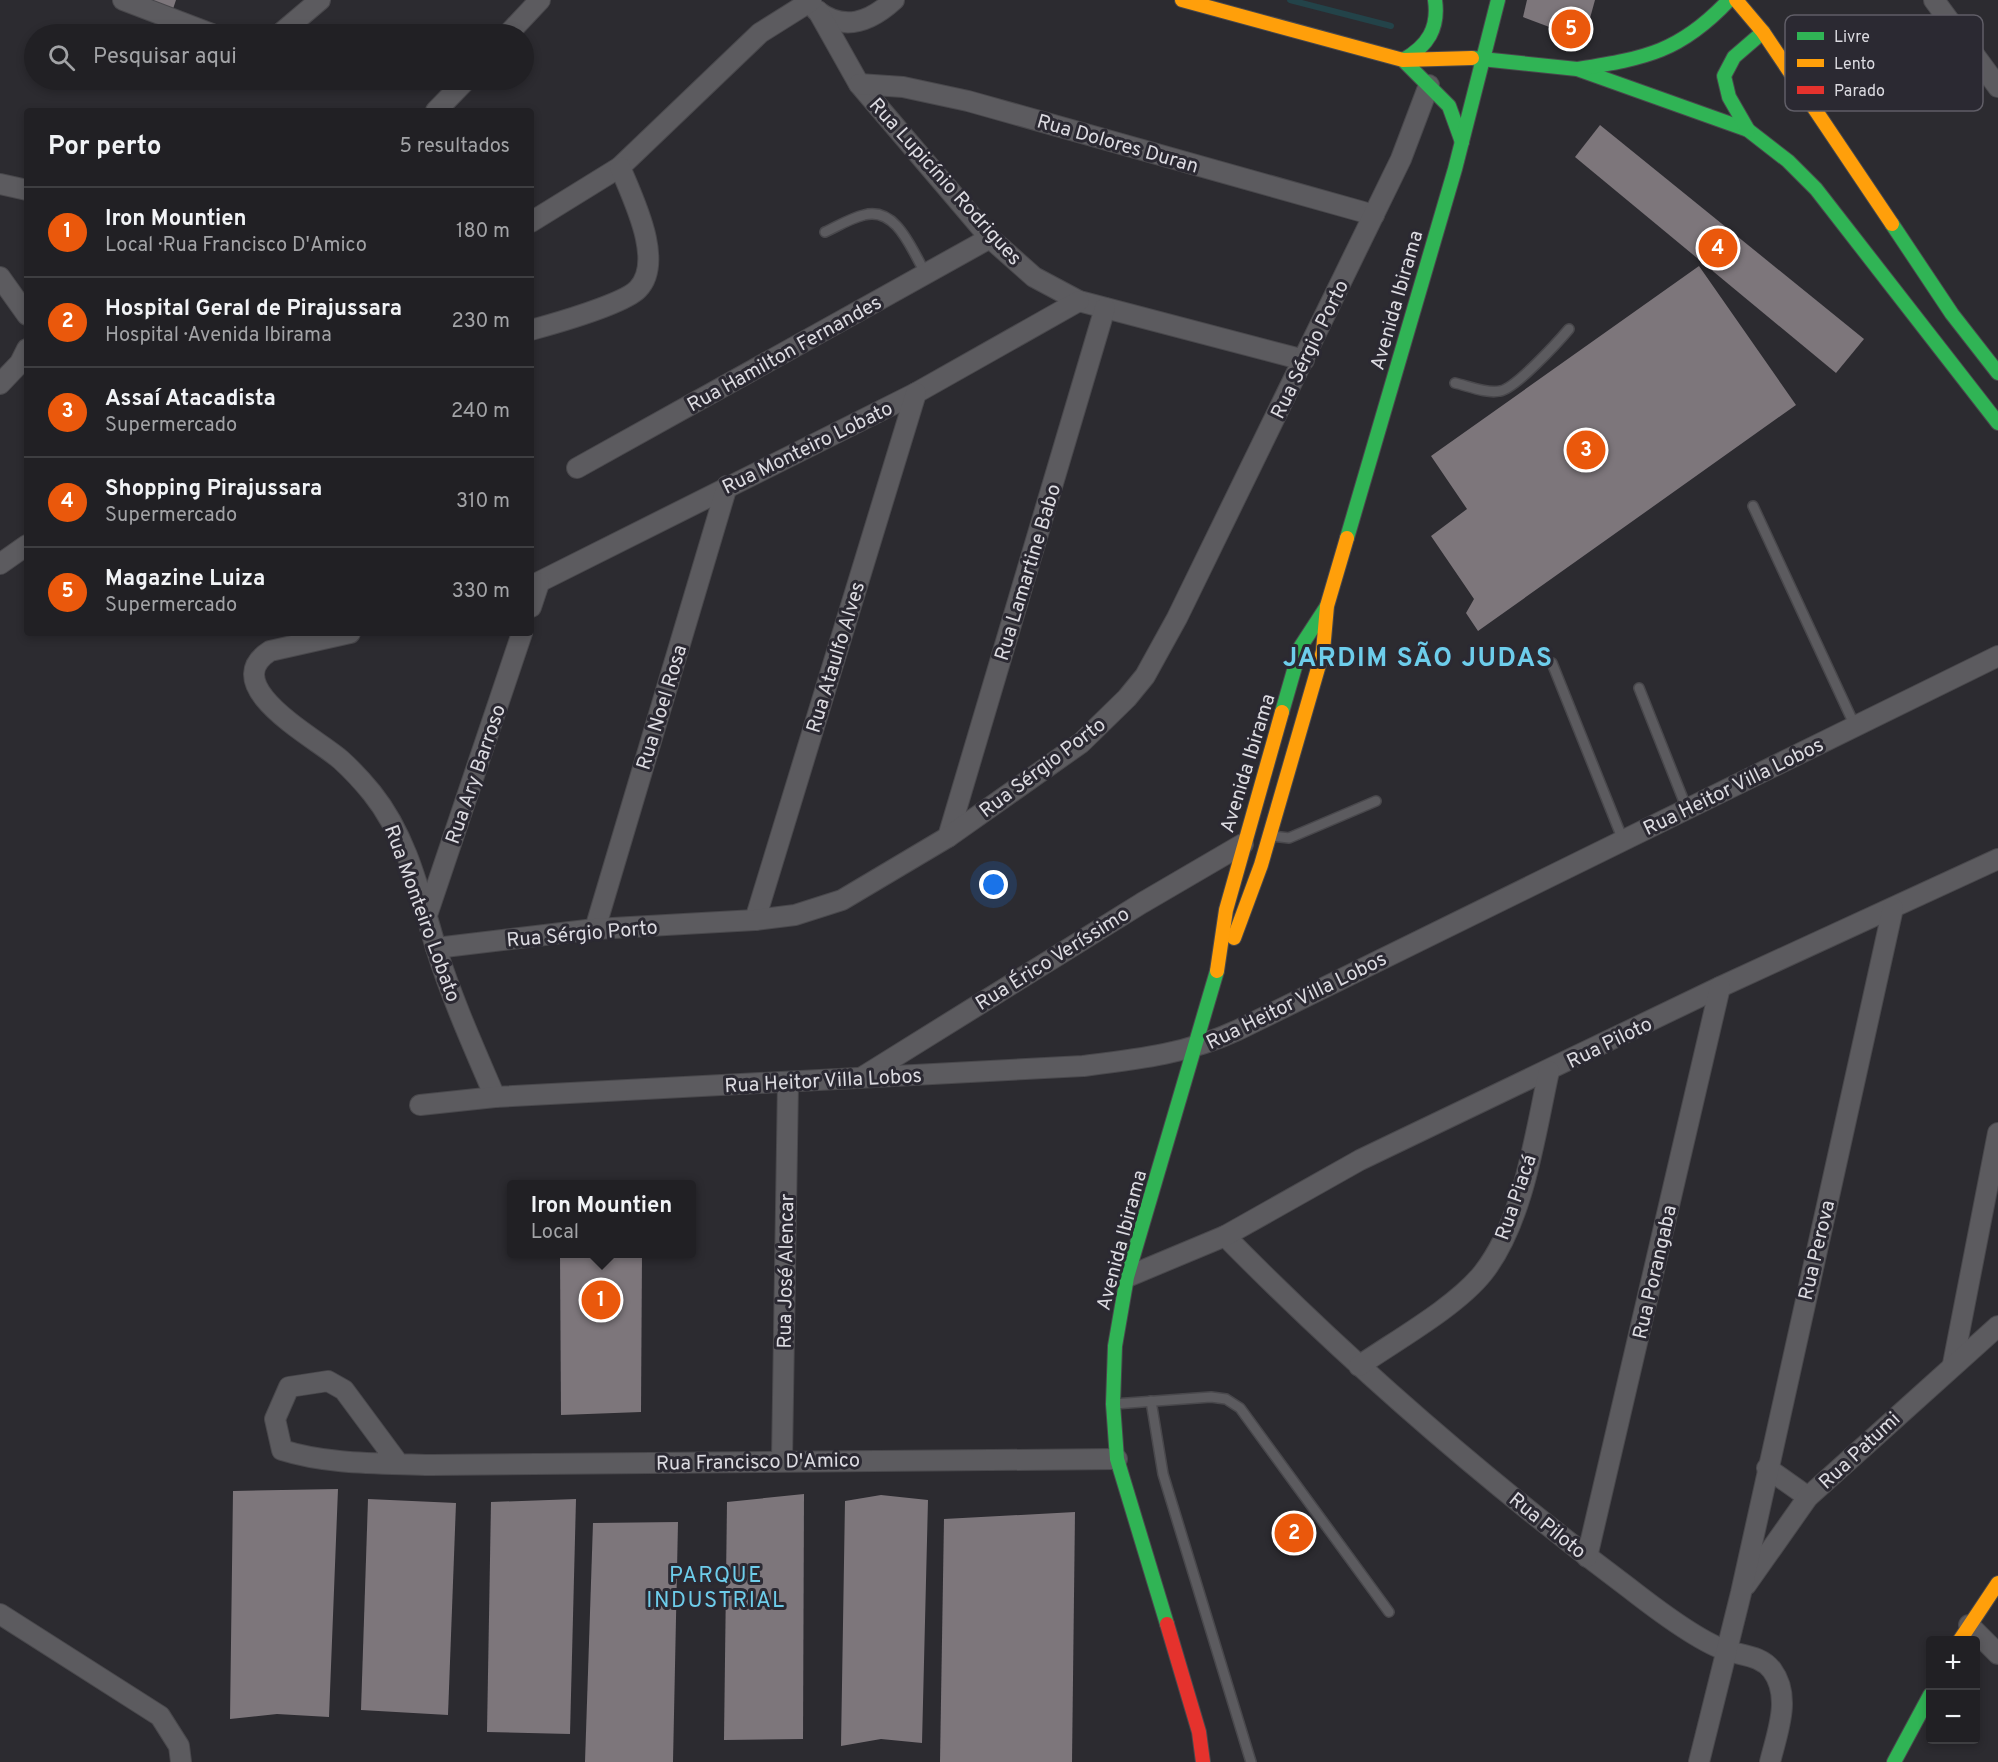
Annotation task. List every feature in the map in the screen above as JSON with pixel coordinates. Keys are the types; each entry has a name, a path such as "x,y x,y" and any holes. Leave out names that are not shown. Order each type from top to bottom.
{"main road":[{"path":"1182,0 1362,46 1403,60 1484,58 1577,69 1748,130 1788,161 1816,189 1998,423"},
{"path":"1403,60 1425,47 1432,35 1437,15 1435,0"},
{"path":"1577,69 1659,54 1683,42 1711,21 1729,0"},
{"path":"1736,0 1763,32 1785,65"},
{"name":"Avenida Ibirama","path":"1494,1 1507,40 1520,63"},
{"name":"Avenida Ibirama","path":"1203,1762 1199,1732 1117,1459 1113,1404 1115,1346 1127,1277 1195,1048 1217,975 1245,910 1269,836 1323,651 1327,606 1462,142 1484,58 1494,1"},
{"path":"1748,130 1725,92 1722,80 1726,64 1763,32"},
{"path":"1403,60 1449,106 1462,142"},
{"path":"1816,111 1952,314 1998,373"},
{"name":"Avenida Ibirama","path":"1217,975 1226,910 1301,646 1327,606"},
{"path":"1965,1633 1998,1583"},
{"path":"1894,1762 1926,1702"}],"street":[{"path":"123,0 186,24"},
{"path":"292,24 320,0"},
{"path":"517,24 540,0"},
{"path":"843,56 848,38 863,22 876,16 894,0"},
{"path":"1934,0 1945,15"},
{"path":"534,220 620,167 760,33 813,4 837,21 863,22"},
{"name":"Rua Lupicínio Rodrigues","path":"813,4 859,84 990,238 1034,278 1079,301 1304,360"},
{"path":"1983,67 1998,87"},
{"name":"Rua Dolores Duran","path":"859,84 903,87 968,101 1374,215"},
{"name":"Rua Sérgio Porto","path":"436,948 595,929 754,920 795,915 842,900 948,837 1081,743 1127,698 1144,676 1177,618 1374,215 1416,126 1429,85"},
{"path":"439,108 456,90"},
{"path":"534,329 606,305 638,290 644,279 649,262 648,247 620,167"},
{"path":"0,184 24,189"},
{"name":"Rua Hamilton Fernandes","path":"577,468 990,238"},
{"path":"0,277 24,309"},
{"name":"Rua Monteiro Lobato","path":"535,584 916,393 1079,301"},
{"name":"Rua Lamartine Babo","path":"948,837 1105,308"},
{"path":"0,384 20,363 24,355"},
{"name":"Rua Ataulfo Alves","path":"754,920 916,393"},
{"name":"Rua Noel Rosa","path":"595,929 727,486"},
{"path":"0,564 24,547"},
{"name":"Rua Monteiro Lobato","path":"337,636 270,651 261,656 255,667 255,683 265,702 341,760 372,793 395,826 427,915 436,948 495,1097"},
{"name":"Rua Ary Barroso","path":"427,915 521,636"},
{"name":"Rua Heitor Villa Lobos","path":"420,1105 495,1097 1083,1066 1195,1048 1239,1030 1998,656"},
{"name":"Rua Érico Veríssimo","path":"864,1076 1142,903 1243,844"},
{"name":"Rua Piloto","path":"1127,1277 1225,1236 1360,1160 1720,987 1998,859"},
{"name":"Rua Perova","path":"1699,1762 1741,1593 1893,908"},
{"name":"Rua Porangaba","path":"1587,1557 1720,987"},
{"name":"Rua Piacá","path":"1359,1366 1449,1303 1482,1274 1512,1220 1527,1169 1549,1071"},
{"name":"Rua José Alencar","path":"782,1460 788,1082"},
{"path":"1953,1364 1998,1133"},
{"name":"Rua Piloto","path":"1225,1236 1359,1366 1587,1557 1666,1616 1725,1650 1763,1660 1774,1672 1783,1693 1781,1715 1770,1762"},
{"name":"Rua Patumi","path":"1741,1593 1808,1497 1953,1364 1998,1326"},
{"name":"Rua Francisco D'Amico","path":"398,1464 345,1390 328,1381 289,1387 275,1419 282,1450 307,1458 398,1464 1117,1459"},
{"path":"1767,1468 1808,1497"},
{"path":"0,1614 160,1716 179,1746 181,1762"},
{"path":"1965,1633 1998,1654"}],"lane":[{"path":"825,232 865,214 881,214 894,221 926,274"},
{"path":"1455,382 1493,391 1507,389 1545,356 1569,329"},
{"path":"1752,506 1855,726"},
{"path":"1552,663 1623,840"},
{"path":"1640,688 1687,809"},
{"path":"1243,844 1269,836 1289,838 1376,801"},
{"path":"1113,1404 1211,1396 1226,1400 1240,1408 1389,1612"},
{"path":"1151,1401 1163,1474 1251,1762"}],"building":[{"path":"148,0 176,0 173,9"},
{"path":"1527,0 1595,0 1584,40 1523,17"},
{"path":"1600,125 1864,339 1836,373 1575,157"},
{"path":"1699,266 1796,405 1478,631 1466,613 1474,599 1431,536 1467,509 1431,456"},
{"path":"560,1258 642,1258 641,1412 561,1415"},
{"path":"338,1489 329,1717 277,1714 230,1719 233,1491"},
{"path":"804,1494 803,1739 724,1740 727,1502"},
{"path":"881,1495 928,1500 922,1743 881,1739 841,1746 845,1501"},
{"path":"368,1499 456,1503 448,1715 361,1710"},
{"path":"576,1499 570,1734 487,1732 491,1502"},
{"path":"1075,1512 1072,1762 940,1762 944,1519"},
{"path":"678,1522 673,1762 585,1762 593,1523"}],"waterway":[{"path":"1290,0 1391,26"}],"traffic: fast":[{"path":"1435,0 1435,19 1430,35 1419,49 1403,60 1449,106 1462,142"},
{"path":"1347,538 1455,169 1498,0"},
{"path":"1578,69 1623,61 1661,50 1694,31 1729,0"},
{"path":"1748,130 1729,97 1724,76 1734,57 1763,32"},
{"path":"1472,58 1577,69 1748,130 1788,161 1816,189 1998,423"},
{"path":"1892,224 1952,314 1998,373"},
{"path":"1282,712 1301,646 1327,606"},
{"path":"1167,1624 1117,1459 1113,1404 1115,1346 1127,1277 1217,971"},
{"path":"1894,1762 1926,1702"}],"traffic: slow":[{"path":"1182,0 1403,60 1472,58"},
{"path":"1736,0 1763,32 1785,65"},
{"path":"1816,111 1892,224"},
{"path":"1234,938 1261,865 1323,651 1327,606 1347,538"},
{"path":"1217,971 1226,910 1282,712"},
{"path":"1963,1636 1998,1583"}],"traffic: jam":[{"path":"1167,1624 1199,1732 1203,1762"}],"place":[{"name":"Magazine Luiza","path":"1571,29"},
{"name":"Shopping Pirajussara","path":"1718,248"},
{"name":"Assaí Atacadista","path":"1586,450"},
{"name":"Iron Mountien","path":"601,1300"},
{"name":"Hospital Geral de Pirajussara","path":"1294,1533"}],"district":[{"name":"JARDIM SÃO JUDAS","path":"1418,657"},
{"name":"PARQUE INDUSTRIAL","path":"716,1586"}]}
